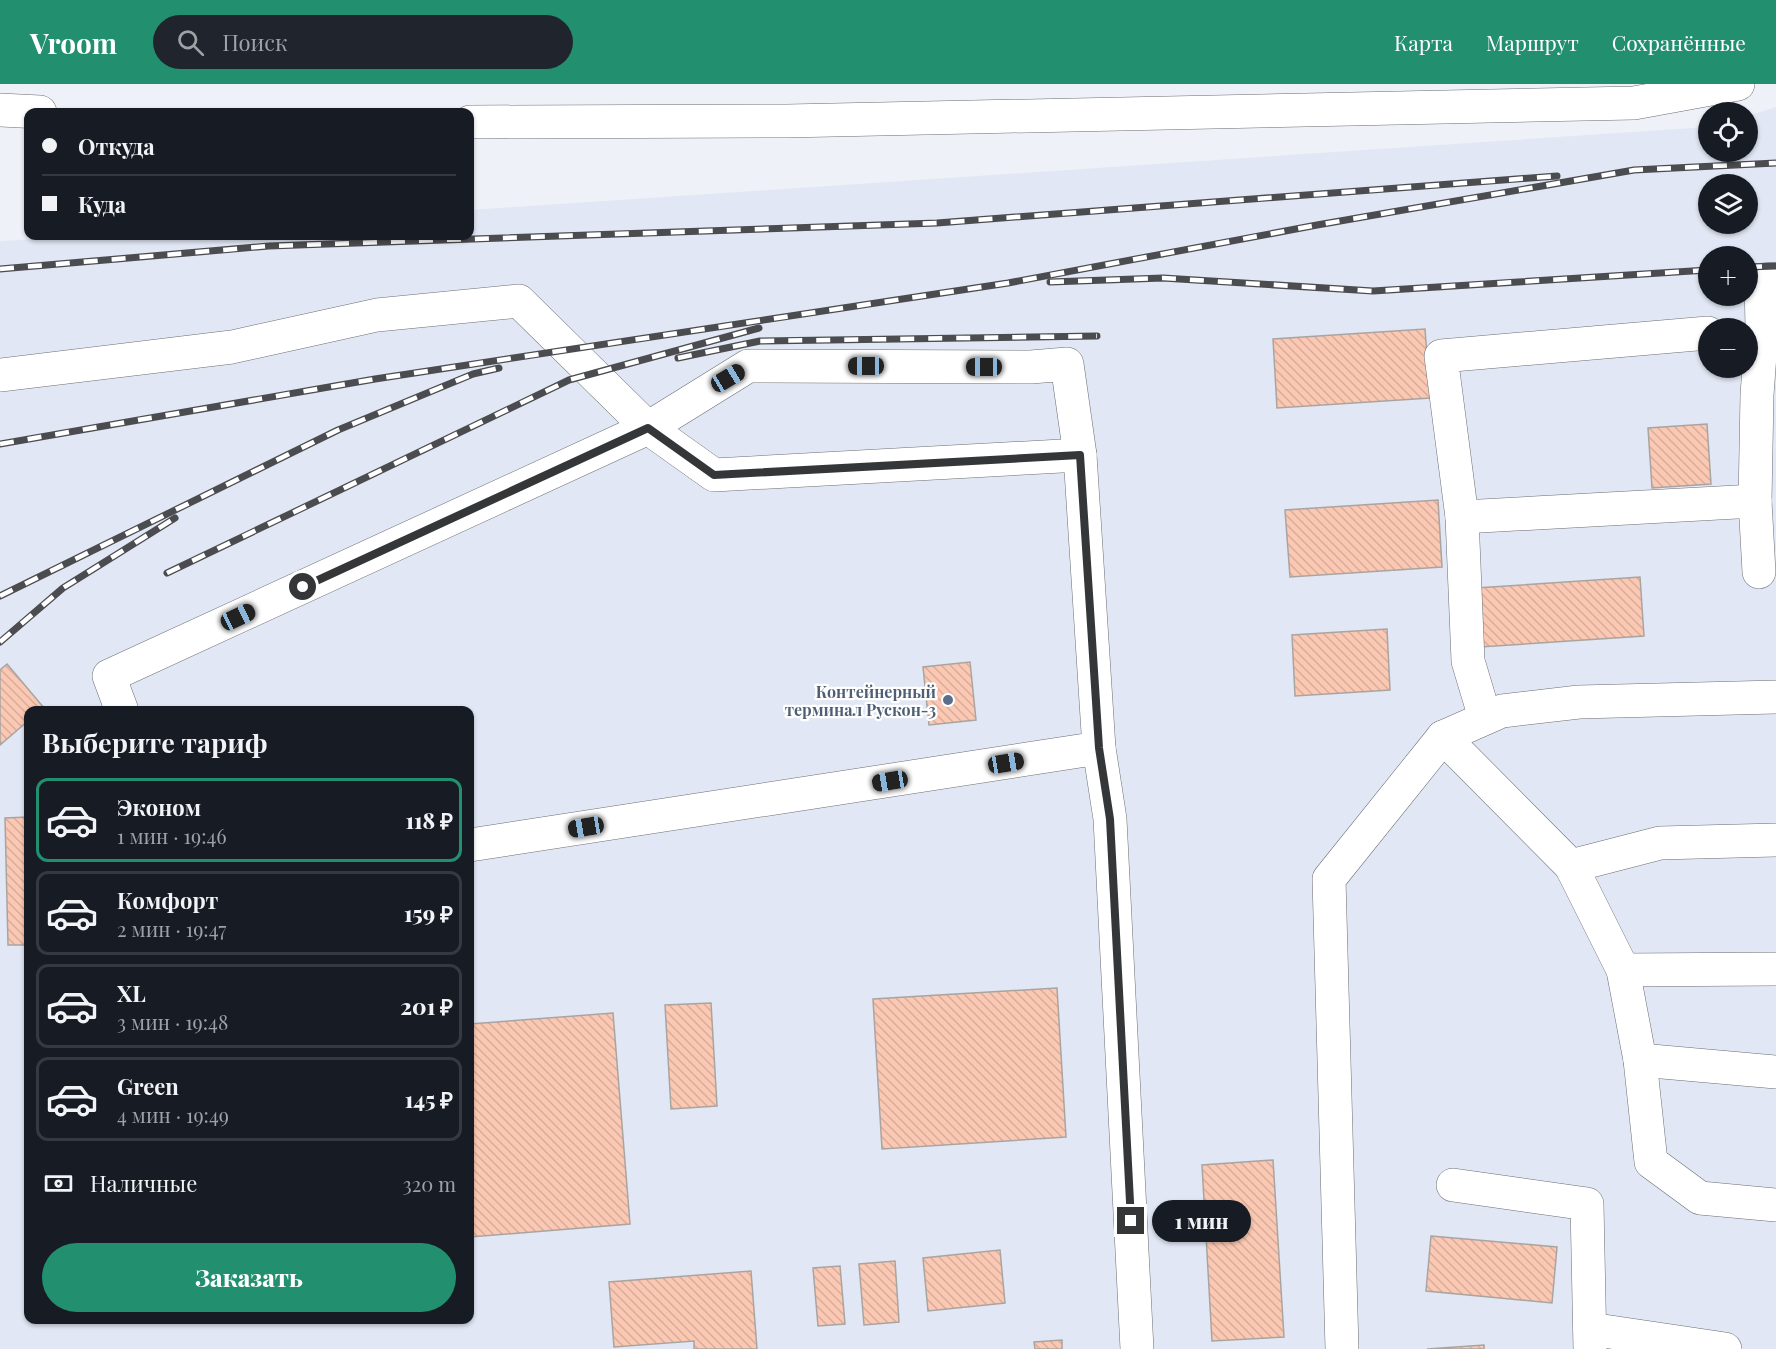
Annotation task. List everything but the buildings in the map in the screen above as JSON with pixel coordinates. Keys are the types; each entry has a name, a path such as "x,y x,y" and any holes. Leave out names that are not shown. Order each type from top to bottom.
{"street":[{"path":"474,122 787,121 1634,103 1738,84"},
{"path":"0,110 24,111"},
{"path":"1756,318 1761,280 1776,279"},
{"path":"0,375 232,347 377,315 519,302 648,428 714,475 1080,455"},
{"path":"1485,718 1468,661 1462,517 1441,356 1698,334"},
{"path":"1758,347 1766,394 1755,501 1759,572"},
{"path":"120,706 109,676 648,428 748,366 1031,367 1067,364 1080,455 1099,748 1110,819 1137,1349"},
{"path":"1462,517 1755,501"},
{"path":"1342,1349 1329,879 1443,737 1502,711 1579,702 1776,697"},
{"path":"1443,737 1572,866 1623,970 1640,1060 1651,1162 1700,1198 1776,1205"},
{"path":"474,844 1099,748"},
{"path":"1572,866 1660,843 1776,840"},
{"path":"1623,970 1776,969"},
{"path":"1640,1060 1776,1072"},
{"path":"1453,1185 1587,1204 1590,1339 1725,1349"}],"shaded area":[{"path":"1776,107 1776,1349 0,1349 0,241 474,240 474,210 1698,128 1698,162 1758,162 1758,113"}],"railway":[{"path":"0,444 375,379 1008,283 1317,225 1634,170 1776,163"},
{"path":"474,239 937,223 1557,176"},
{"path":"0,269 269,246 443,240"},
{"path":"1758,267 1776,266"},
{"path":"1050,282 1163,278 1373,291 1698,271"},
{"path":"167,573 569,380 759,328"},
{"path":"678,358 760,341 1097,336"},
{"path":"0,596 338,430 473,374 499,368"},
{"path":"0,642 63,588 175,518"}],"place":[{"name":"Контейнерный терминал Рускон-3","path":"948,700"}],"route":[{"path":"303,587 648,428 714,475 1080,455 1099,748 1110,819 1131,1221"}]}
